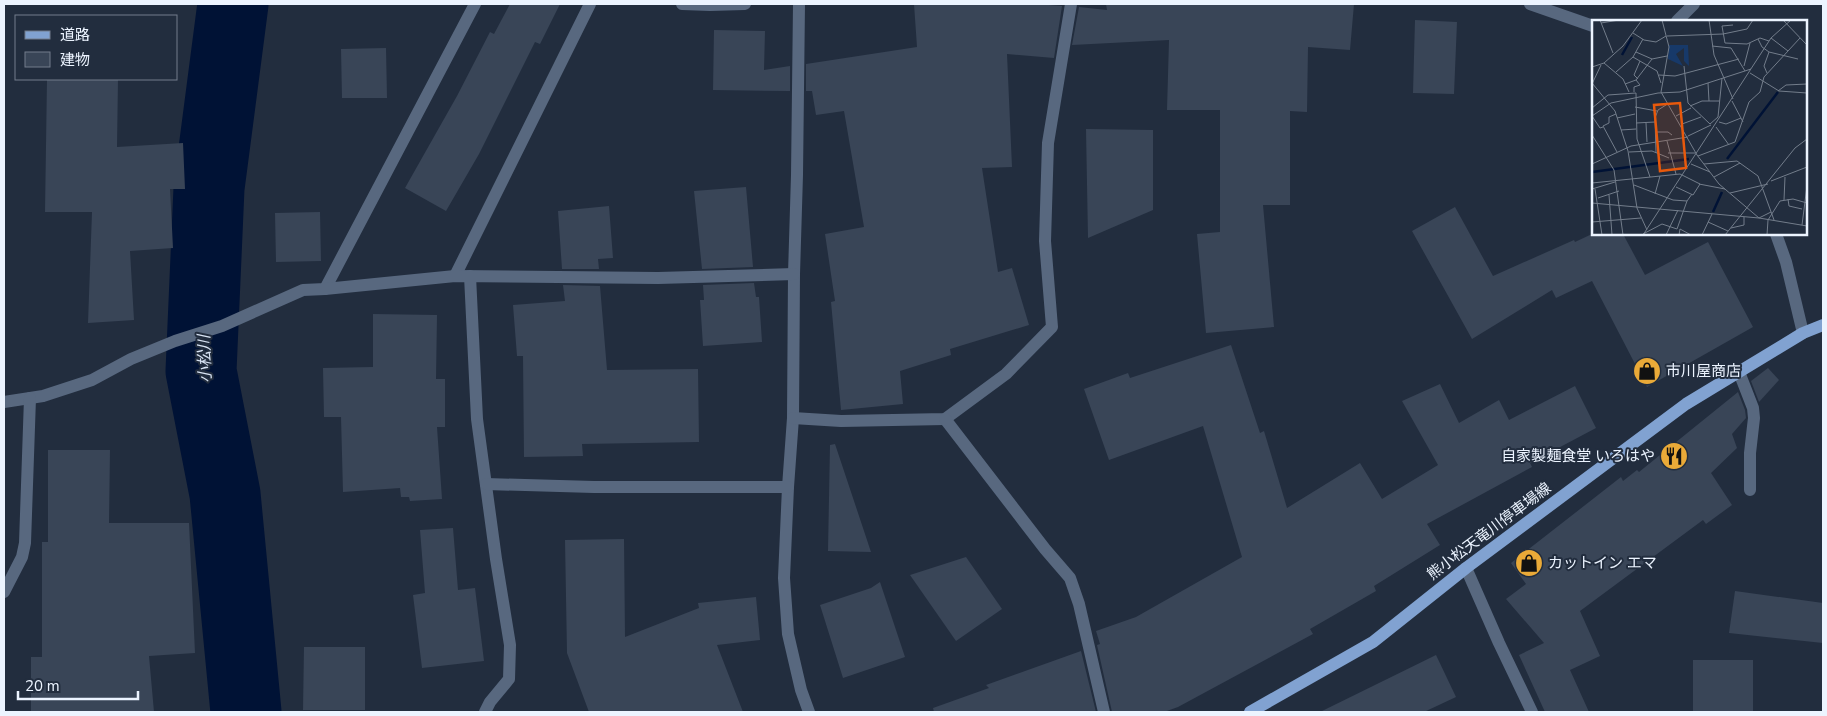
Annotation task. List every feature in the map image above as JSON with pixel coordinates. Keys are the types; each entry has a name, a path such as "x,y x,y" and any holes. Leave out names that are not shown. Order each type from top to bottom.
{"main road":[{"name":"熊小松天竜川停車場線","path":"1250,712 1372,642 1466,568 1686,404 1803,333 1823,325"}],"street":[{"path":"325,289 475,4"},
{"path":"455,276 590,4"},
{"path":"682,4 745,4"},
{"path":"799,4 793,418 784,578 788,634 801,690 809,712"},
{"path":"793,418 841,421 945,419 1006,374 1052,327 1044,241 1048,143 1071,4"},
{"path":"1530,4 1592,26"},
{"path":"1678,20 1694,4"},
{"path":"1776,235 1786,262 1803,333"},
{"path":"4,402 43,396 92,380 131,359 174,340 222,326 303,290 455,276 658,278 794,274"},
{"path":"470,276 477,419 510,645 509,679 490,702 485,712"},
{"path":"1739,372 1753,408 1754,418 1750,452 1750,490"},
{"path":"4,592 22,558 25,543 30,398"},
{"path":"945,419 1045,549 1070,578 1079,604 1104,712"},
{"path":"486,484 594,487 788,486"},
{"path":"1466,568 1532,712"}],"building":[{"path":"510,4 560,4 540,44 535,42 479,154 446,211 405,188 457,96 490,32 494,34"},
{"path":"914,4 1036,4 1062,6 1054,58 1007,54 1012,167 982,168 998,272 1012,268 1029,325 950,349 951,355 900,371 903,404 841,410 831,302 835,301 825,234 864,227 844,111 816,115 812,91 806,91 806,64 917,47"},
{"path":"1106,4 1354,4 1350,50 1308,47 1307,112 1290,111 1290,205 1263,205 1274,327 1206,333 1197,234 1220,232 1220,110 1167,110 1169,40 1072,45 1079,7 1107,10"},
{"path":"1415,20 1457,22 1454,94 1413,93"},
{"path":"714,30 765,31 764,70 790,66 790,91 713,90"},
{"path":"386,48 387,98 342,98 341,49"},
{"path":"47,80 118,80 117,147 183,143 185,189 170,189 173,248 130,251 134,320 88,323 92,212 45,212"},
{"path":"1086,129 1153,130 1153,210 1088,238"},
{"path":"746,187 753,267 702,269 694,191"},
{"path":"609,206 613,258 598,259 599,269 562,269 558,211"},
{"path":"1455,207 1493,276 1574,240 1575,242 1592,234 1624,235 1645,275 1708,242 1753,327 1647,387 1592,281 1556,298 1552,290 1472,339 1412,231"},
{"path":"320,212 321,261 276,262 275,213"},
{"path":"754,283 756,297 759,297 762,342 703,346 700,300 704,300 703,285"},
{"path":"563,285 600,286 607,370 698,369 699,442 582,444 583,456 524,457 523,356 517,356 513,305 565,301"},
{"path":"373,314 437,315 436,379 445,379 445,427 437,427 442,499 410,501 409,497 401,497 400,488 343,492 341,417 324,417 323,368 373,367"},
{"path":"1231,345 1260,433 1264,431 1287,508 1360,463 1382,499 1438,465 1402,401 1440,384 1459,423 1499,400 1509,420 1575,386 1596,428 1530,463 1532,467 1427,524 1440,545 1374,586 1376,591 1310,629 1313,634 1178,707 1164,712 1112,712 1097,645 1100,644 1096,631 1136,617 1242,557 1203,426 1109,460 1084,389 1128,373 1130,378"},
{"path":"1768,368 1779,380 1759,402 1751,381"},
{"path":"1738,392 1746,418 1732,434 1737,448 1711,473 1732,505 1706,524 1703,520 1580,611 1600,656 1570,670 1589,712 1545,712 1519,655 1544,643 1506,599 1526,584 1511,563 1621,477 1623,481 1637,470 1639,472"},
{"path":"835,444 871,552 828,551 830,445"},
{"path":"48,450 110,450 109,523 189,523 195,653 149,656 154,712 31,712 31,657 42,657 42,542 48,542"},
{"path":"453,528 458,590 475,588 484,661 422,668 413,595 425,593 420,530"},
{"path":"624,539 625,637 699,608 698,603 756,597 760,640 717,645 743,712 589,712 567,653 565,540"},
{"path":"966,557 1002,609 956,641 910,575"},
{"path":"880,582 905,657 843,678 820,605 871,588"},
{"path":"1735,591 1823,603 1823,643 1729,633"},
{"path":"304,647 365,647 365,710 303,710"},
{"path":"1081,651 1096,712 934,712 933,708 989,688 986,685"},
{"path":"1436,655 1456,697 1424,712 1320,712"},
{"path":"1693,660 1753,660 1753,712 1693,712"}],"waterway":[{"name":"小松川","path":"233,4 209,188 201,371 225,494 246,712"}],"place":[{"name":"市川屋商店","path":"1647,371"},
{"name":"自家製麺食堂 いろはや","path":"1674,456"},
{"name":"カットイン エマ","path":"1529,563"}]}
